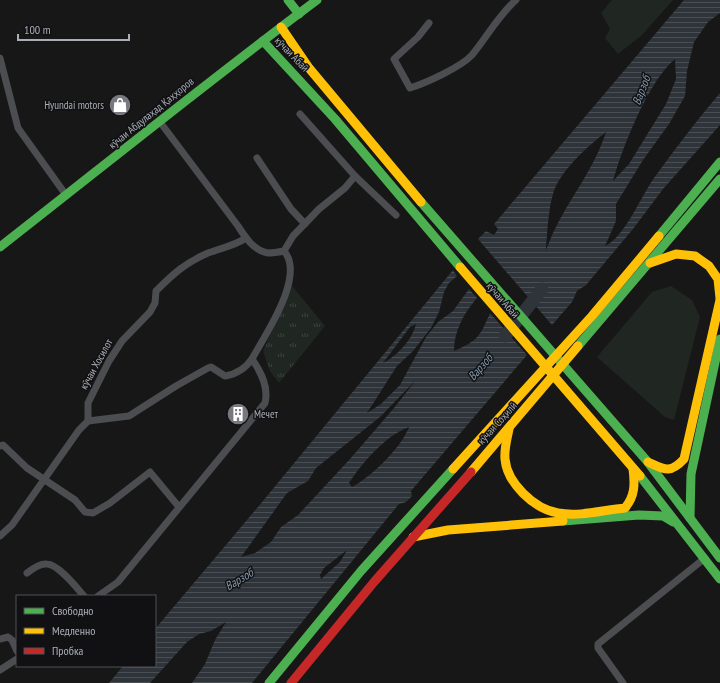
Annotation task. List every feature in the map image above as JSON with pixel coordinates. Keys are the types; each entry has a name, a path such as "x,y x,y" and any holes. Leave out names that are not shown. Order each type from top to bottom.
{"main road":[{"path":"288,0 299,14"},
{"name":"кӯчаи Абдулаҳад Қаҳҳоров","path":"0,247 160,122 213,78 317,0"},
{"name":"кӯчаи Абаӣ","path":"281,27 309,68 437,222 647,461 720,558"},
{"name":"кӯчаи Абаӣ","path":"263,41 298,77 428,231 633,469 705,558 720,579"},
{"path":"269,683 361,572 592,316 720,162"},
{"name":"кӯчаи Соҳилӣ","path":"291,683 413,537 509,429 720,179"},
{"path":"647,461 667,470 676,468 684,458 720,299 718,279 710,266 695,256 676,254 649,263"},
{"path":"690,518 691,474 720,339"},
{"path":"509,429 504,461 507,471 520,491 532,502 556,512 625,508 633,495 635,484 633,469"},
{"path":"413,537 448,530 639,515 663,516 678,524"}],"street":[{"path":"429,23 418,37 394,59 410,88 434,78 471,56 504,10 516,0"},
{"path":"0,58 18,128 66,195"},
{"path":"300,114 355,176 396,215"},
{"path":"160,122 246,238 257,248 268,253 284,252"},
{"path":"257,158 291,209 305,224"},
{"path":"284,252 294,236 305,224 345,188 355,176"},
{"name":"кӯчаи Хосилот","path":"88,421 88,403 108,361 122,341 150,312 155,303 156,292 178,270 208,253 232,245 246,238"},
{"path":"0,536 12,525 46,480 79,430 88,421 129,416 176,386 208,368 212,367 225,376 233,375 248,366 272,323 288,287 290,260 284,252"},
{"path":"99,595 118,582 265,403 267,396 261,373 252,358"},
{"path":"0,446 3,445 27,468 75,500 85,512 93,513 110,503 150,472 179,507"},
{"path":"622,683 598,648 598,644 705,558"},
{"path":"27,573 36,567 47,564 54,566 83,595"},
{"path":"0,639 8,637 12,640 16,649"},
{"path":"0,670 16,660"}],"green space":[{"path":"612,0 673,0 642,35 618,54 605,38 610,29 601,13"},
{"path":"292,286 325,326 279,383 270,371 263,351"},
{"path":"671,286 692,300 700,317 674,420 665,417 597,357 652,292"}],"water":[{"path":"684,0 720,0 720,13 708,22 694,42 687,71 685,96 669,124 643,160 616,204 616,221 605,246 619,234 626,225 654,178 720,93 720,125 663,189 633,229 586,285 577,291 572,302 552,325 478,239 486,231 494,235 498,229 494,224","holes":["675,59 676,79 666,104 629,164 613,181 630,133 646,98 665,69","606,132 596,157 562,215 546,250 550,208 556,186 578,157"]},
{"path":"453,270 457,276 449,283 444,292 439,312 431,328 413,351 397,366 367,413 381,404 400,385 426,337 438,322 453,311 469,289 477,298 468,310 458,329 454,344 454,351 473,341 477,337 490,313 527,355 411,491 412,496 406,502 399,504 252,683 192,683 205,664 215,640 226,622 211,631 199,634 187,642 150,683 109,683 122,667 156,667 156,628 258,507","holes":["416,324 411,336 404,346 394,356 383,363 410,327","415,381 350,459 298,515 281,527 271,542 255,553 241,557 287,493 308,481 316,468 380,417","409,427 400,444 385,461 377,469 352,487 349,483 375,450 392,436","347,550 340,562 321,579 320,575 324,568"]}],"waterway":[{"name":"Варзоб","path":"505,336 542,289"}],"traffic: fast":[{"path":"288,0 299,14"},
{"path":"0,247 198,91 317,0"},
{"path":"263,41 335,119 460,267"},
{"path":"659,236 720,162"},
{"path":"578,346 720,179"},
{"path":"421,202 647,461 720,558"},
{"path":"690,518 691,474 720,339"},
{"path":"269,683 361,571 453,469"},
{"path":"640,476 720,579"},
{"path":"563,521 639,515 663,516 673,522"}],"traffic: slow":[{"path":"281,27 309,68 421,202"},
{"path":"453,469 592,316 659,236"},
{"path":"650,263 676,254 695,256 709,266 718,279 720,298"},
{"path":"460,267 640,476"},
{"path":"648,462 663,469 671,469 684,459 720,300"},
{"path":"471,472 578,346"},
{"path":"509,429 505,459 511,477 523,494 549,511 575,514 625,508 631,499 634,490 633,469"},
{"path":"413,537 448,530 563,521"}],"traffic: jam":[{"path":"291,683 374,582 471,472"}],"place":[{"name":"Hyundai motors","path":"120,105"},
{"name":"Мечет","path":"238,414"}]}
